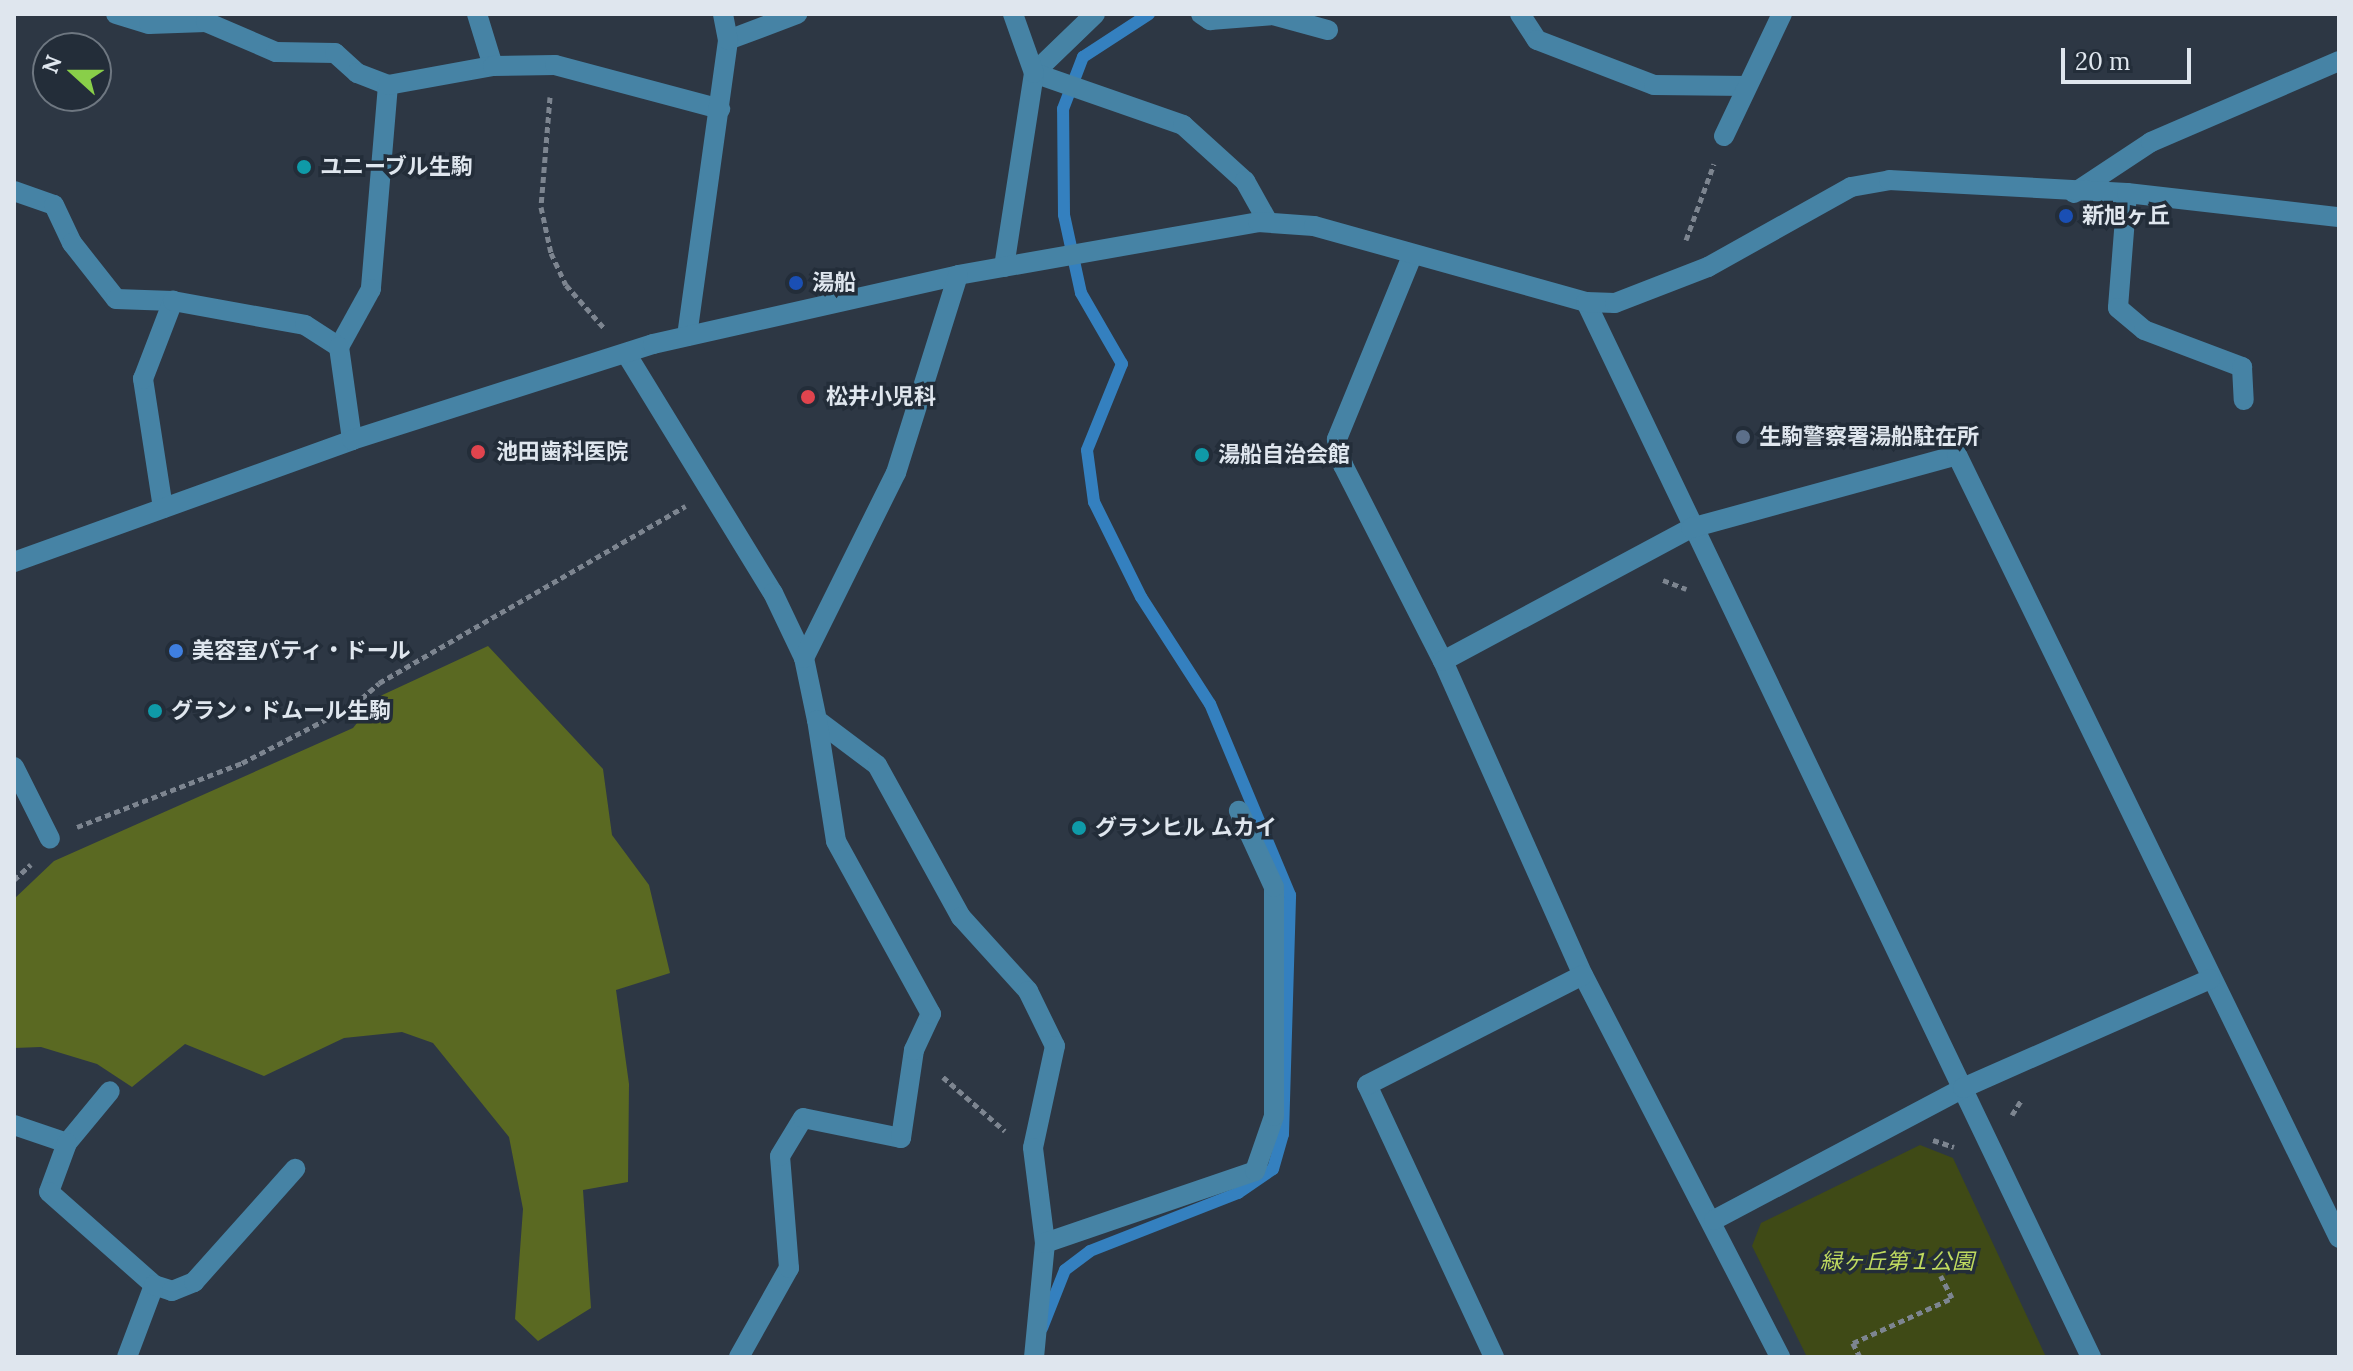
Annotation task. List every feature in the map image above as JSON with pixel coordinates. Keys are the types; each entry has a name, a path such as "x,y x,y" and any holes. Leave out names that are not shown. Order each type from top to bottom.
{"street":[{"path":"116,14 149,24 206,22 276,52 335,53 357,73 388,85 493,66 555,65 720,109"},
{"path":"477,14 493,66"},
{"path":"687,336 728,40 723,14"},
{"path":"728,40 797,14"},
{"path":"1004,267 1034,73 1013,14"},
{"path":"1034,73 1095,14"},
{"path":"1201,14 1210,20 1273,15 1328,30"},
{"path":"1520,14 1537,40 1654,85 1747,86"},
{"path":"1724,136 1782,14"},
{"path":"2074,193 2151,142 2339,61"},
{"path":"1034,73 1183,125 1245,181 1268,222"},
{"path":"352,440 339,347 371,289 388,85"},
{"path":"14,562 352,440 687,336 958,275 1268,222 1314,226 1412,256 1586,302 1615,303 1669,284 1851,187 1960,182 2074,193 2127,193 2339,217"},
{"path":"14,191 54,205 72,243 116,299 173,301 305,325 339,347"},
{"path":"2127,193 2118,308 2144,330 2242,367 2244,400"},
{"path":"1412,256 1337,439 1343,465 1443,661 1583,975 1714,1220 1780,1357"},
{"path":"804,658 896,473 958,275"},
{"path":"163,508 143,379 173,301"},
{"path":"1586,302 1691,528 2091,1357"},
{"path":"627,355 707,494 773,593 804,658 836,841 931,1014 914,1050 901,1138 803,1118 780,1156 789,1268 739,1357"},
{"path":"1443,661 1691,528 1957,455 2210,979 2337,1229"},
{"path":"817,720 877,765 961,917 1028,991 1055,1046 1033,1148 1045,1243 1034,1357"},
{"path":"14,767 50,839"},
{"path":"1045,1243 1255,1171 1274,1116 1274,887 1239,811"},
{"path":"1494,1357 1367,1085 1583,975"},
{"path":"1714,1220 1963,1088 2210,979"},
{"path":"110,1091 67,1143 49,1192 154,1285 172,1291 194,1282 295,1169"},
{"path":"14,1125 67,1143"},
{"path":"127,1357 154,1285"}],"path":[{"path":"555,65 541,151 541,207 551,253 566,285 627,355"},
{"path":"1669,284 1724,136"},
{"path":"50,839 242,763 354,705 379,683 707,494"},
{"path":"914,1050 1033,1148"},
{"path":"1860,1357 1853,1343 1952,1298 1941,1276"}],"green space":[{"path":"488,646 603,769 612,835 649,885 670,973 616,990 629,1084 628,1182 583,1190 591,1308 538,1341 515,1319 523,1209 509,1137 433,1043 402,1032 344,1038 264,1076 185,1044 132,1087 97,1064 41,1047 14,1048 14,899 54,861 353,728 378,697"},
{"name":"緑ヶ丘第１公園","path":"1920,1145 1953,1158 2046,1357 1807,1357 1752,1246 1761,1223"}],"waterway":[{"path":"1042,1328 1065,1270 1090,1251 1238,1193 1273,1169 1283,1134 1290,895 1210,704 1141,597 1094,502 1087,450 1122,364 1081,293 1064,215 1063,109 1083,57 1149,14"}],"place":[{"name":"ユニーブル生駒","path":"304,167"},
{"name":"新旭ヶ丘","path":"2066,216"},
{"name":"湯船","path":"796,283"},
{"name":"松井小児科","path":"808,397"},
{"name":"生駒警察署湯船駐在所","path":"1743,437"},
{"name":"池田歯科医院","path":"478,452"},
{"name":"湯船自治会館","path":"1202,455"},
{"name":"美容室パティ・ドール","path":"176,651"},
{"name":"グラン・ドムール生駒","path":"155,711"},
{"name":"グランヒル ムカイ","path":"1079,828"}]}
